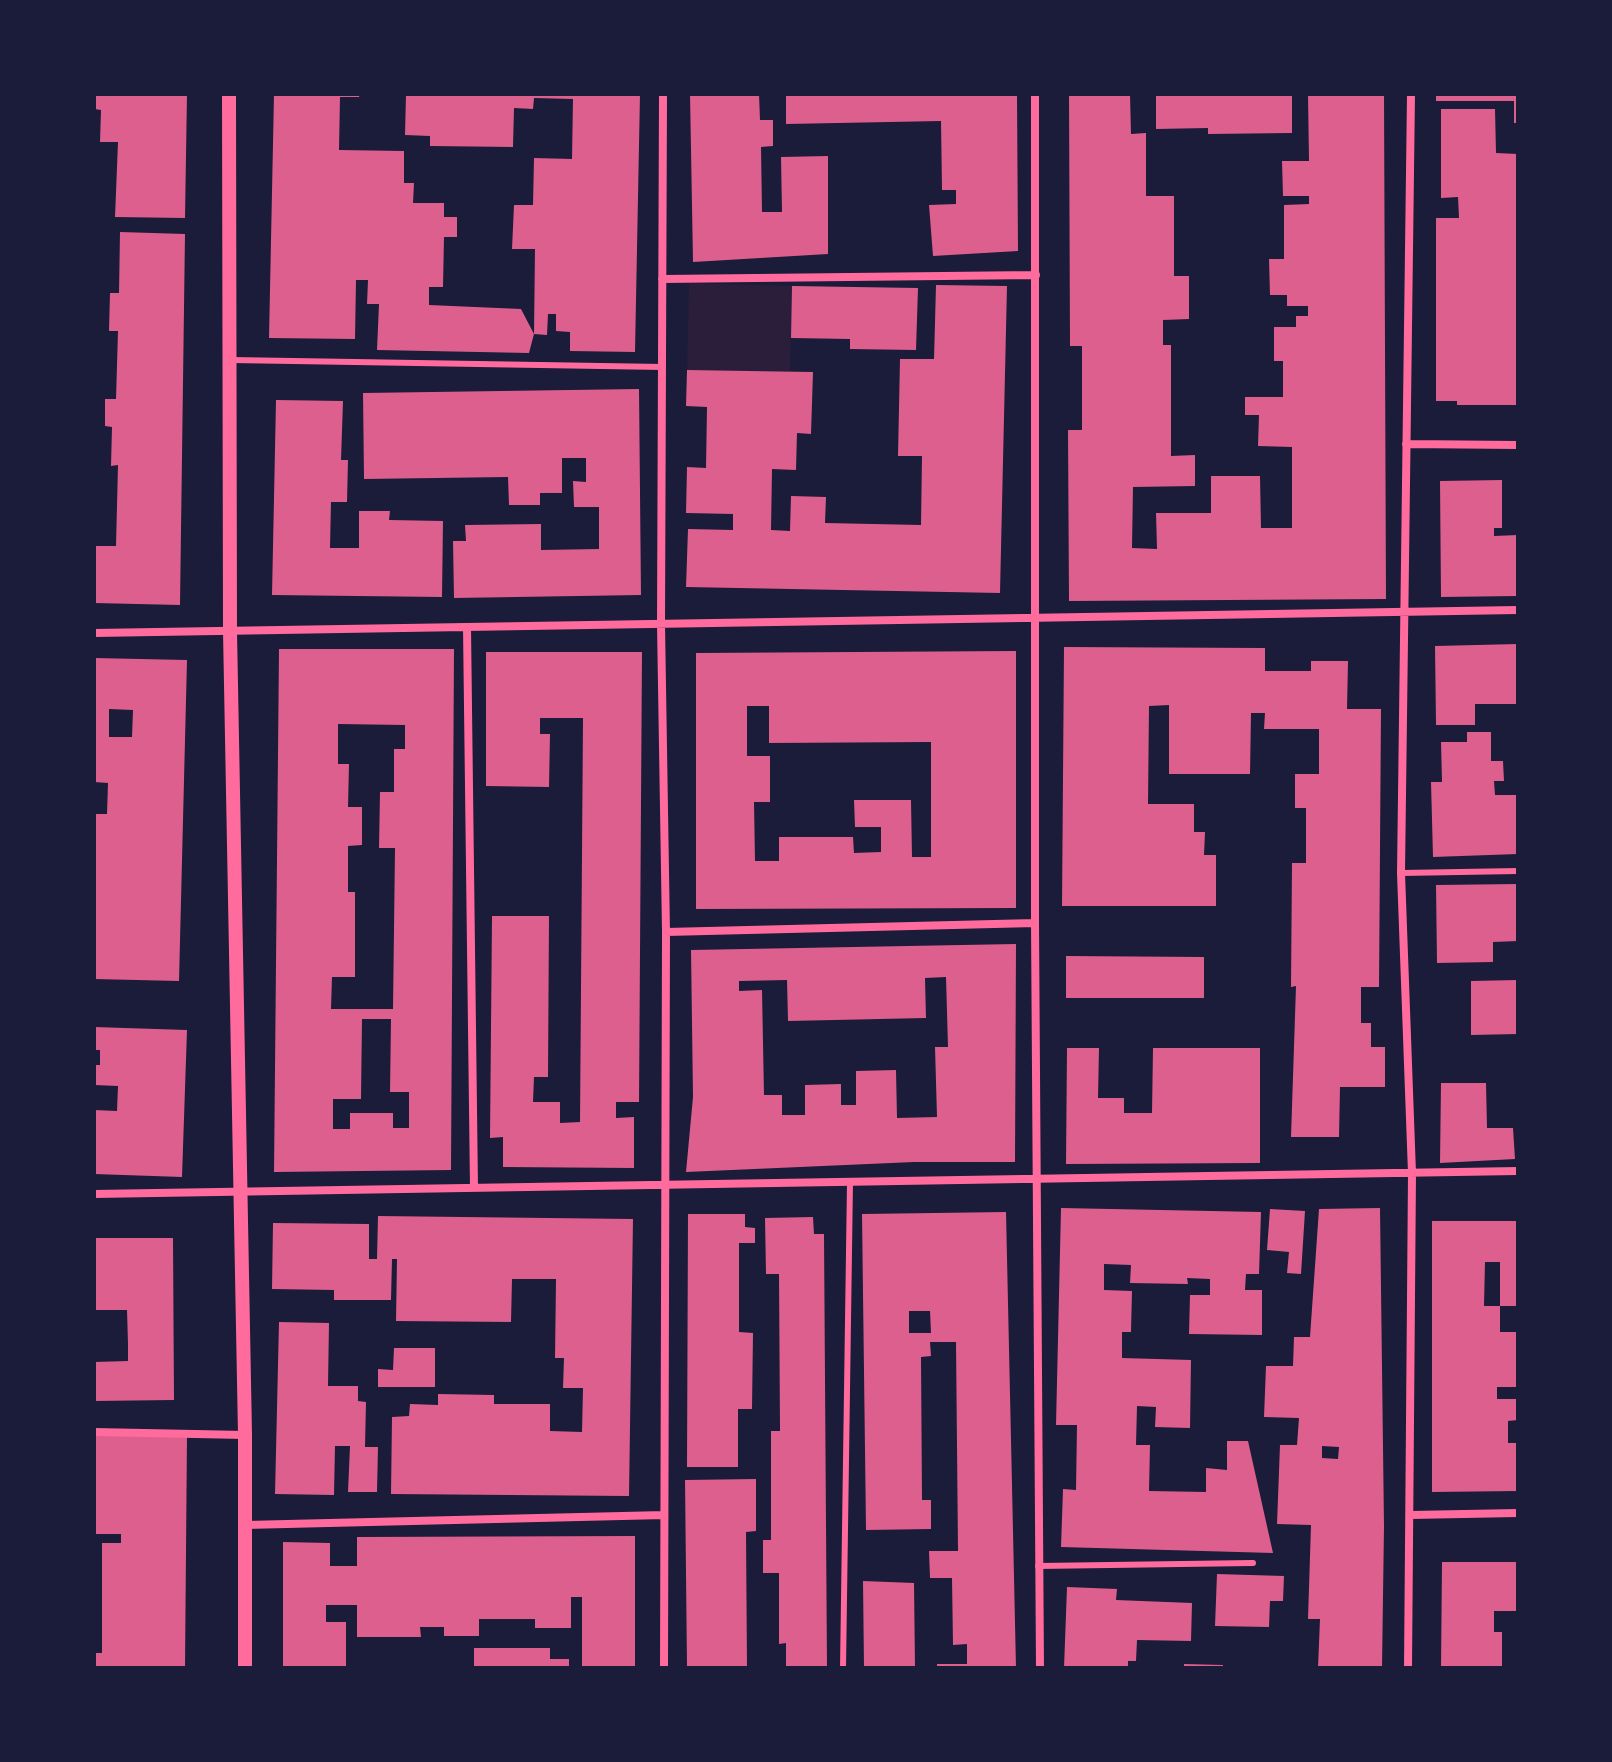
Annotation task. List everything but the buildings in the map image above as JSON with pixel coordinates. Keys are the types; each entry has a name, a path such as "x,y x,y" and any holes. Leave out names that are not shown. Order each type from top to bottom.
{"street":[{"path":"229,94 230,631 245,1435 245,1668"},
{"path":"663,94 661,624 666,932 664,1668"},
{"path":"1035,94 1035,923 1040,1668"},
{"path":"1408,1668 1412,1173 1401,873 1411,94"},
{"path":"662,279 1036,275"},
{"path":"1406,444 1518,445"},
{"path":"94,633 1518,610"},
{"path":"467,627 474,1188"},
{"path":"666,932 1035,923"},
{"path":"94,1194 1518,1171"},
{"path":"94,1432 245,1435"},
{"path":"1410,1515 1518,1513"},
{"path":"245,1525 664,1515"}],"lane":[{"path":"231,360 663,367"},
{"path":"1401,873 1518,871"},
{"path":"843,1668 850,1182"},
{"path":"1038,1566 1253,1563"}],"shaded area":[{"path":"689,283 792,286 790,371 687,370"}]}
